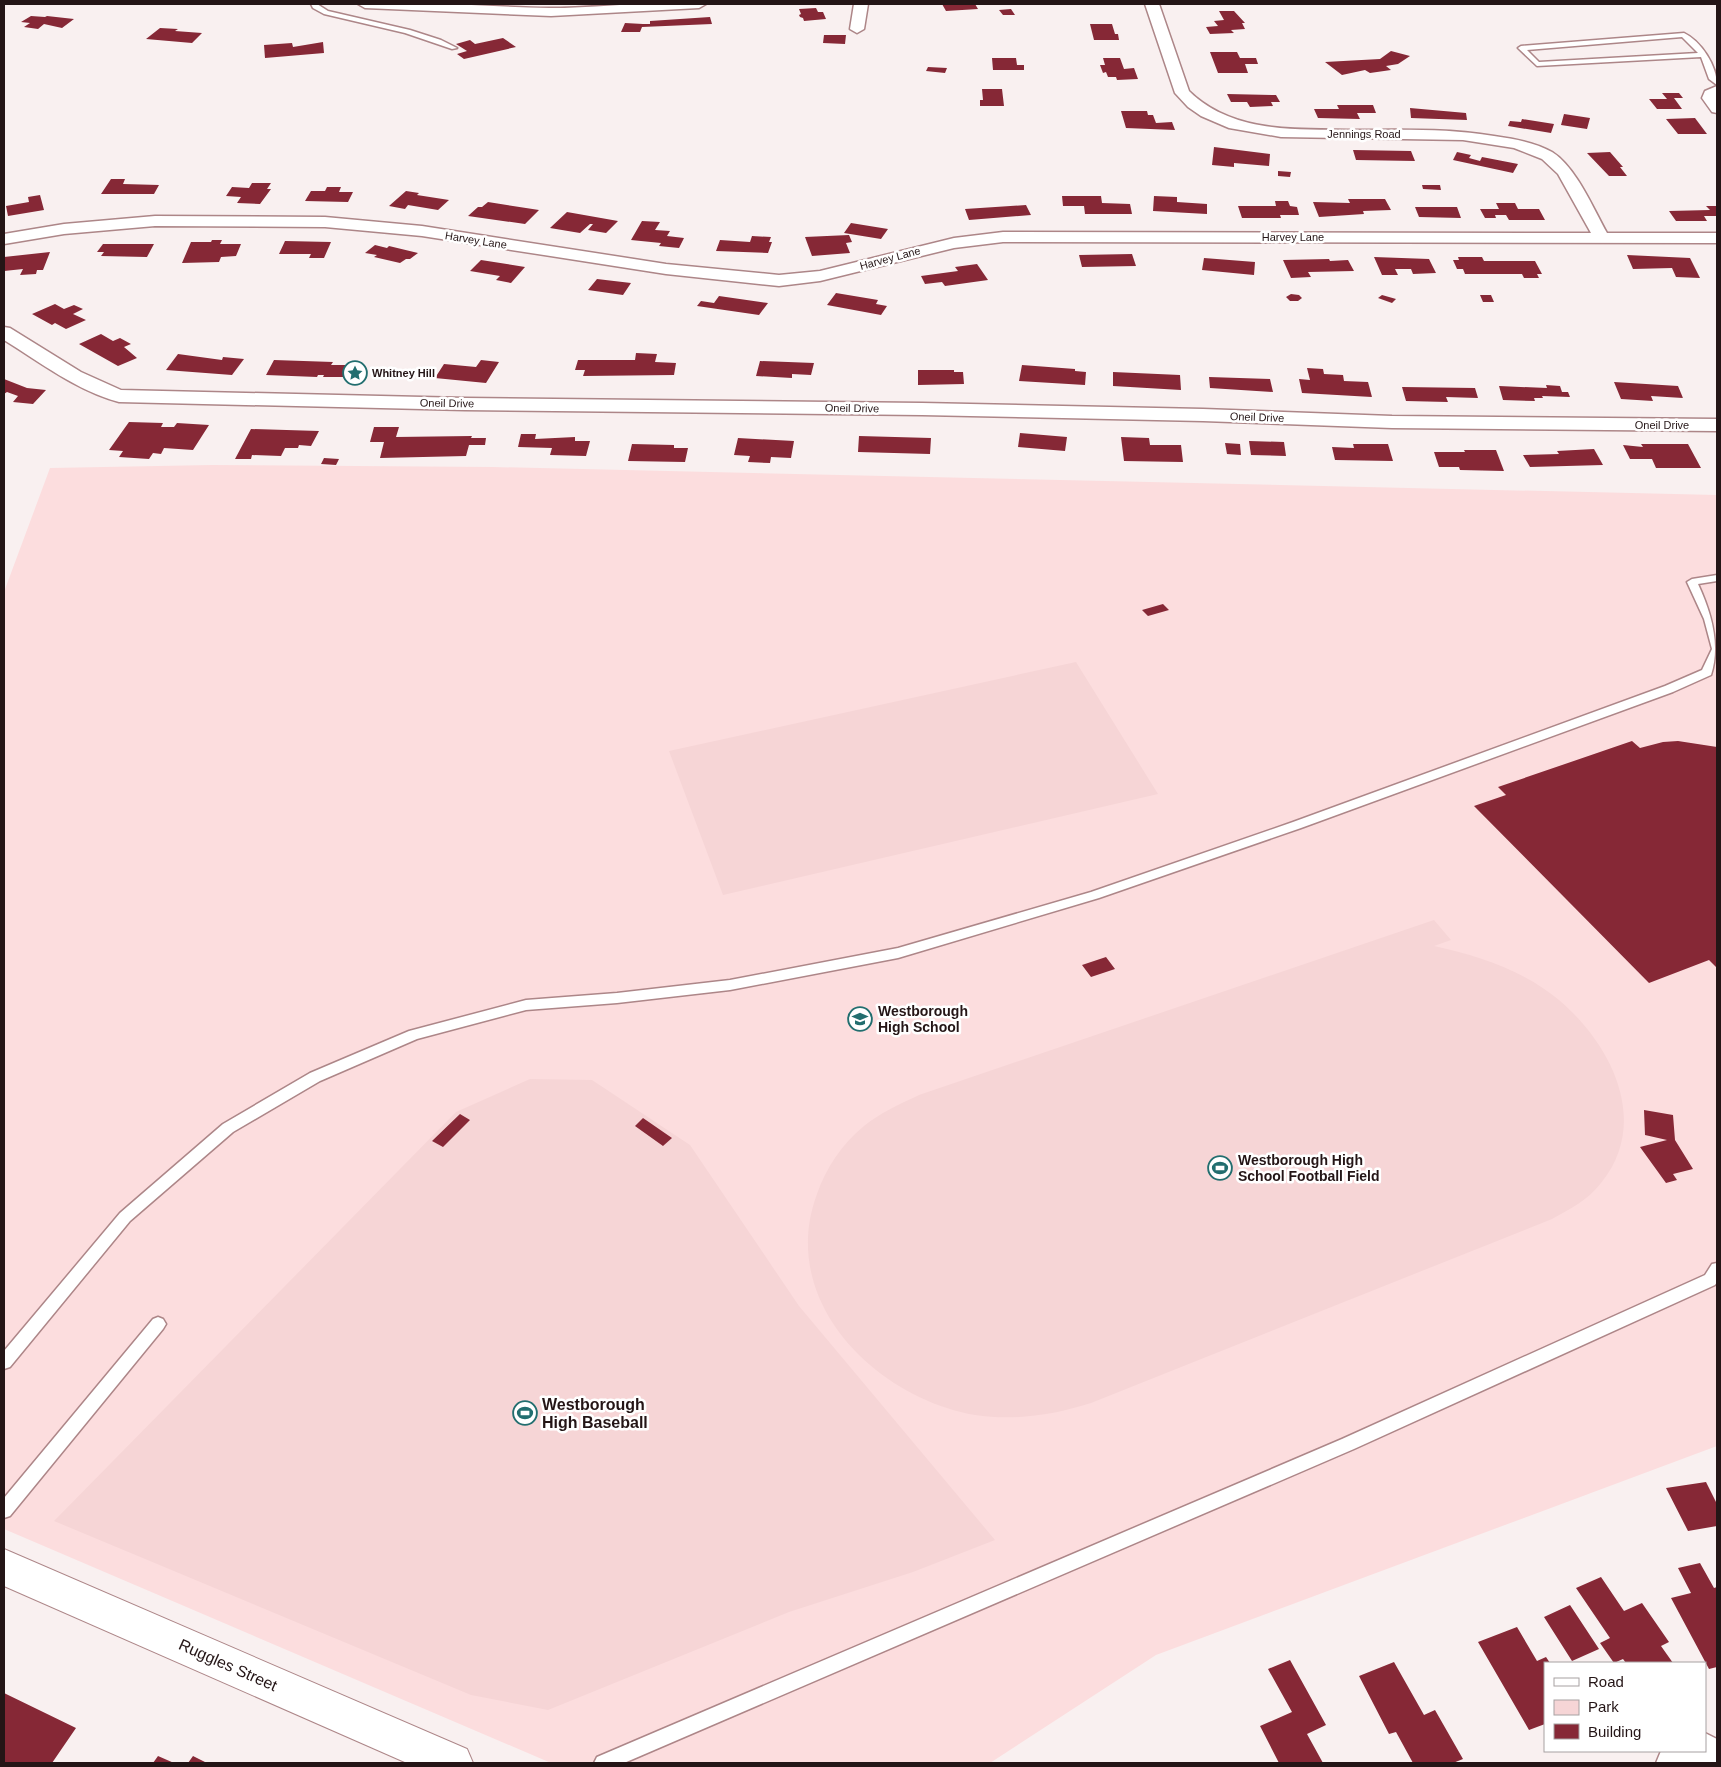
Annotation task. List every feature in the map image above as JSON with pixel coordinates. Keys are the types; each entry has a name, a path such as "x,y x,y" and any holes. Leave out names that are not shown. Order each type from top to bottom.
{"street":[{"path":"365,4 551,12 699,4"},
{"path":"857,29 861,4"},
{"name":"Jennings Road","path":"1152,4 1182,93 1188,100 1211,116 1236,126 1273,133 1463,135 1518,144 1547,156 1564,171 1602,238"},
{"path":"1717,90 1710,94 1709,98 1717,109"},
{"name":"Harvey Lane","path":"4,238 116,223 216,219 372,225 642,265 766,280 812,278 921,249 984,238 1082,236 1717,238"},
{"name":"Oneil Drive","path":"4,332 62,368 118,396 465,404 1145,414 1392,422 1717,425"},
{"name":"Ruggles Street","path":"4,1567 453,1763"},
{"path":"1674,1763 1702,1752"}],"lane":[{"path":"314,4 315,7 326,13 436,40 454,48"},
{"path":"1704,55 1537,64 1521,48 1684,36 1704,55 1714,71 1712,79 1717,83"},
{"path":"4,1362 125,1217 228,1128 315,1077 414,1035 526,1004 617,998 730,985 898,953 1095,895 1297,825 1669,689 1707,672 1717,649 1709,619 1692,582 1717,578"},
{"path":"603,1763 1348,1444 1710,1280 1717,1269"},
{"path":"4,1510 158,1324"}],"shaded area":[{"name":"Westborough High School","path":"212,465 493,467 1717,495 1717,1446 1156,1655 990,1763 551,1763 4,1529 4,592 50,468"}],"green space":[{"path":"1076,662 1158,794 723,895 669,751"},
{"name":"Westborough High School Football Field","path":"1434,920 1451,940 1434,946 1467,954 1500,966 1531,980 1545,989 1578,1018 1595,1039 1608,1061 1618,1085 1623,1110 1623,1135 1616,1159 1601,1183 1578,1204 1552,1219 1091,1403 1048,1414 990,1417 938,1405 903,1388 871,1366 844,1338 823,1306 811,1271 808,1234 817,1194 825,1175 842,1149 870,1121 919,1095"},
{"name":"Westborough High Baseball","path":"530,1079 592,1080 690,1145 799,1306 995,1540 913,1572 789,1612 548,1710 471,1695 54,1521 456,1112"}],"building":[{"path":"942,4 975,4 978,9 946,11"},
{"path":"816,8 818,12 823,12 826,19 804,21 799,15 801,14 799,9"},
{"path":"1011,9 1015,15 1003,15 999,10"},
{"path":"1219,11 1234,11 1245,23 1242,23 1245,29 1231,30 1234,33 1210,34 1206,27 1218,26 1214,21 1224,20"},
{"path":"31,16 74,19 62,28 44,24 38,29 24,27 30,23 21,22"},
{"path":"710,17 712,24 642,27 640,32 621,32 625,23 650,24 650,21"},
{"path":"1090,24 1112,24 1119,40 1094,40"},
{"path":"160,28 202,33 192,43 146,39"},
{"path":"824,35 846,35 845,44 823,43"},
{"path":"503,38 516,47 464,59 457,54 467,51 456,44 470,40 475,44"},
{"path":"323,42 324,53 265,58 264,45 292,43 293,47"},
{"path":"1391,51 1410,56 1398,64 1386,66 1391,70 1370,73 1365,70 1342,75 1325,62 1380,59"},
{"path":"1210,52 1237,52 1240,58 1256,58 1258,64 1245,64 1248,73 1218,73"},
{"path":"992,58 1016,58 1017,65 1024,65 1024,70 993,70"},
{"path":"1103,58 1120,58 1124,69 1134,68 1138,79 1117,80 1116,77 1108,77 1106,72 1103,73 1100,65 1105,65"},
{"path":"928,67 947,68 945,73 926,71"},
{"path":"982,89 1002,89 1004,106 980,106 980,100 983,100"},
{"path":"1662,93 1679,93 1683,98 1674,98 1682,109 1657,109 1649,99 1667,99"},
{"path":"1227,94 1276,95 1280,102 1271,102 1273,106 1250,107 1247,102 1231,102"},
{"path":"1337,105 1373,105 1376,113 1357,113 1360,119 1318,118 1314,109 1339,109"},
{"path":"1410,108 1466,113 1467,120 1411,118"},
{"path":"1121,111 1147,111 1148,115 1153,115 1156,123 1172,122 1175,130 1126,128"},
{"path":"1564,114 1590,118 1587,129 1561,125"},
{"path":"1695,118 1707,134 1678,134 1666,119"},
{"path":"1522,119 1554,124 1551,133 1508,126 1510,121 1521,122"},
{"path":"1214,147 1270,154 1269,166 1234,163 1234,167 1212,165"},
{"path":"1353,150 1411,151 1415,161 1356,160"},
{"path":"1457,152 1471,155 1469,158 1480,161 1482,157 1518,164 1513,173 1453,160"},
{"path":"1610,152 1623,167 1620,167 1627,176 1609,176 1587,153"},
{"path":"1278,171 1291,172 1290,177 1278,176"},
{"path":"111,179 125,179 123,184 159,185 154,194 101,194"},
{"path":"252,183 271,183 267,189 271,189 260,204 237,203 241,197 226,196 232,187 249,188"},
{"path":"1422,185 1440,185 1441,190 1423,189"},
{"path":"327,187 341,187 339,192 353,192 348,202 305,201 311,191 325,191"},
{"path":"406,191 419,193 417,195 449,200 438,210 408,205 405,209 389,206"},
{"path":"40,195 44,210 8,216 6,206 29,202 28,197"},
{"path":"1062,196 1101,196 1102,203 1130,204 1132,214 1085,214 1084,206 1063,206"},
{"path":"1154,196 1177,197 1177,202 1207,204 1207,214 1153,211"},
{"path":"1348,199 1385,199 1391,210 1363,211 1364,214 1319,217 1313,202 1350,203"},
{"path":"1275,201 1288,201 1290,206 1297,207 1299,215 1280,215 1281,218 1242,218 1238,206 1276,206"},
{"path":"488,202 539,210 525,224 468,216 478,207 482,207"},
{"path":"1496,203 1515,203 1518,209 1539,209 1545,220 1509,220 1506,215 1495,215 1496,218 1485,218 1480,209 1499,209"},
{"path":"1026,205 1031,215 969,220 965,209"},
{"path":"1706,206 1717,206 1717,216 1704,216 1707,221 1676,221 1669,211 1710,210"},
{"path":"1415,207 1457,207 1461,218 1419,217"},
{"path":"567,212 618,221 606,233 588,230 593,224 590,224 580,233 550,228"},
{"path":"642,221 660,222 655,230 670,231 667,236 684,238 679,248 659,246 661,243 631,240"},
{"path":"851,223 888,229 881,239 844,233"},
{"path":"849,235 852,242 846,243 850,253 812,256 805,237"},
{"path":"752,236 771,237 769,242 772,242 768,253 716,251 720,240 750,242"},
{"path":"212,240 222,240 220,244 241,244 236,256 221,257 219,262 182,263 191,242 211,242"},
{"path":"285,241 331,242 324,258 309,258 311,254 279,254"},
{"path":"103,244 154,244 147,257 101,256 104,252 97,252"},
{"path":"375,245 387,248 389,246 418,253 400,263 365,253"},
{"path":"50,252 43,270 37,270 36,274 20,275 23,269 4,271 4,257"},
{"path":"1132,254 1136,266 1082,267 1079,255"},
{"path":"1627,255 1690,258 1700,278 1676,277 1672,268 1633,269"},
{"path":"1374,257 1429,259 1436,273 1413,274 1411,269 1395,269 1398,275 1382,275"},
{"path":"1458,257 1482,257 1484,261 1535,261 1542,274 1537,274 1539,278 1524,278 1522,274 1465,274 1463,269 1457,269 1453,260 1459,260"},
{"path":"1204,258 1255,262 1254,275 1202,270"},
{"path":"1329,259 1330,261 1348,260 1354,271 1308,272 1311,277 1291,278 1283,260"},
{"path":"481,260 525,267 511,283 496,280 500,276 470,271"},
{"path":"977,264 988,280 945,286 942,282 925,284 921,276 958,271 955,267"},
{"path":"597,279 631,283 623,295 588,290"},
{"path":"836,293 878,300 876,304 887,306 881,315 827,305"},
{"path":"1291,294 1299,295 1302,298 1298,301 1290,301 1286,297"},
{"path":"1382,295 1396,299 1392,303 1378,298"},
{"path":"1480,295 1491,295 1494,302 1483,302"},
{"path":"719,296 768,303 759,315 697,306 701,301 714,303"},
{"path":"55,304 64,309 74,305 83,309 73,314 86,320 66,329 55,323 52,325 32,314"},
{"path":"101,334 113,341 120,338 131,344 124,347 137,358 118,366 79,344"},
{"path":"636,353 657,354 655,362 676,363 674,375 583,376 585,370 575,370 578,360 635,360"},
{"path":"178,354 222,360 223,357 244,359 232,375 166,370"},
{"path":"274,360 333,362 331,365 353,365 347,377 266,375"},
{"path":"481,360 499,362 486,383 435,378 444,364 476,367"},
{"path":"760,361 814,363 811,375 792,374 792,378 756,376"},
{"path":"1022,365 1075,369 1075,371 1086,372 1085,385 1019,381"},
{"path":"1307,368 1323,369 1324,374 1343,375 1344,381 1368,382 1372,397 1302,393 1299,379 1310,380"},
{"path":"918,370 954,370 954,372 963,372 964,384 918,385"},
{"path":"1113,372 1180,375 1181,390 1113,386"},
{"path":"1209,377 1270,379 1273,392 1210,388"},
{"path":"4,379 27,388 46,390 33,404 13,402 18,396 7,392 4,394"},
{"path":"1614,382 1678,386 1683,398 1651,396 1653,401 1621,399"},
{"path":"1546,385 1560,386 1562,392 1568,392 1570,397 1542,396 1543,398 1534,398 1535,401 1503,400 1499,386 1547,388"},
{"path":"1402,387 1475,388 1478,398 1446,397 1448,402 1406,401"},
{"path":"129,422 163,423 161,427 174,427 177,423 209,425 193,450 164,448 161,454 153,453 149,459 119,457 123,451 109,450"},
{"path":"374,427 399,427 396,437 472,436 471,438 486,438 485,445 469,445 466,456 380,458 384,442 370,442"},
{"path":"251,429 319,431 311,446 299,445 298,448 285,448 281,456 252,455 251,459 235,459"},
{"path":"1020,433 1067,437 1065,451 1018,447"},
{"path":"521,434 536,434 535,439 575,437 575,441 590,441 586,456 550,455 552,448 518,447"},
{"path":"859,436 931,438 930,454 858,452"},
{"path":"1121,437 1149,438 1150,445 1181,445 1183,462 1124,461"},
{"path":"738,438 794,441 791,458 771,457 770,463 748,462 750,456 734,455"},
{"path":"1249,441 1284,442 1286,456 1251,455"},
{"path":"1225,443 1240,444 1241,455 1227,454"},
{"path":"632,444 674,445 674,448 688,448 685,462 628,461"},
{"path":"1353,444 1388,444 1393,461 1335,460 1332,447 1354,448"},
{"path":"1641,444 1688,444 1701,468 1656,468 1652,459 1630,459 1623,445 1643,447"},
{"path":"1594,449 1603,465 1530,467 1523,455 1559,454 1557,451"},
{"path":"1464,450 1496,450 1504,471 1460,470 1459,467 1439,467 1434,452 1465,452"},
{"path":"324,458 339,459 336,465 321,464"},
{"path":"1163,604 1169,610 1148,616 1142,610"},
{"path":"1632,741 1640,748 1663,742 1678,741 1717,747 1717,968 1709,960 1649,983 1474,806 1506,795 1498,787"},
{"path":"1106,957 1115,969 1091,977 1082,965"},
{"path":"1644,1110 1673,1115 1675,1140 1693,1169 1673,1174 1677,1180 1666,1183 1640,1147 1667,1140 1645,1135"},
{"path":"460,1114 470,1120 443,1147 432,1141"},
{"path":"643,1118 672,1138 663,1146 635,1126"},
{"path":"1706,1482 1717,1504 1717,1526 1688,1531 1666,1488"},
{"path":"1700,1563 1714,1588 1717,1587 1717,1667 1709,1669 1671,1598 1691,1593 1678,1568"},
{"path":"1601,1577 1624,1611 1642,1603 1669,1642 1661,1646 1672,1662 1625,1662 1623,1659 1613,1662 1600,1643 1610,1638 1576,1588"},
{"path":"1570,1605 1599,1649 1572,1661 1544,1617"},
{"path":"1517,1627 1537,1661 1546,1657 1549,1662 1544,1662 1544,1724 1529,1730 1478,1642"},
{"path":"1290,1660 1326,1725 1307,1734 1323,1763 1279,1763 1260,1726 1292,1712 1268,1669"},
{"path":"1394,1662 1424,1715 1435,1710 1463,1759 1453,1763 1413,1763 1396,1732 1389,1734 1359,1676"},
{"path":"4,1693 76,1728 52,1763 4,1763"},
{"path":"158,1756 174,1763 153,1763"},
{"path":"193,1756 207,1763 188,1763"}],"place":[{"name":"Whitney Hill","path":"355,373"},
{"name":"Westborough High School","path":"860,1019"},
{"name":"Westborough High School Football Field","path":"1220,1168"},
{"name":"Westborough High Baseball","path":"525,1413"}]}
